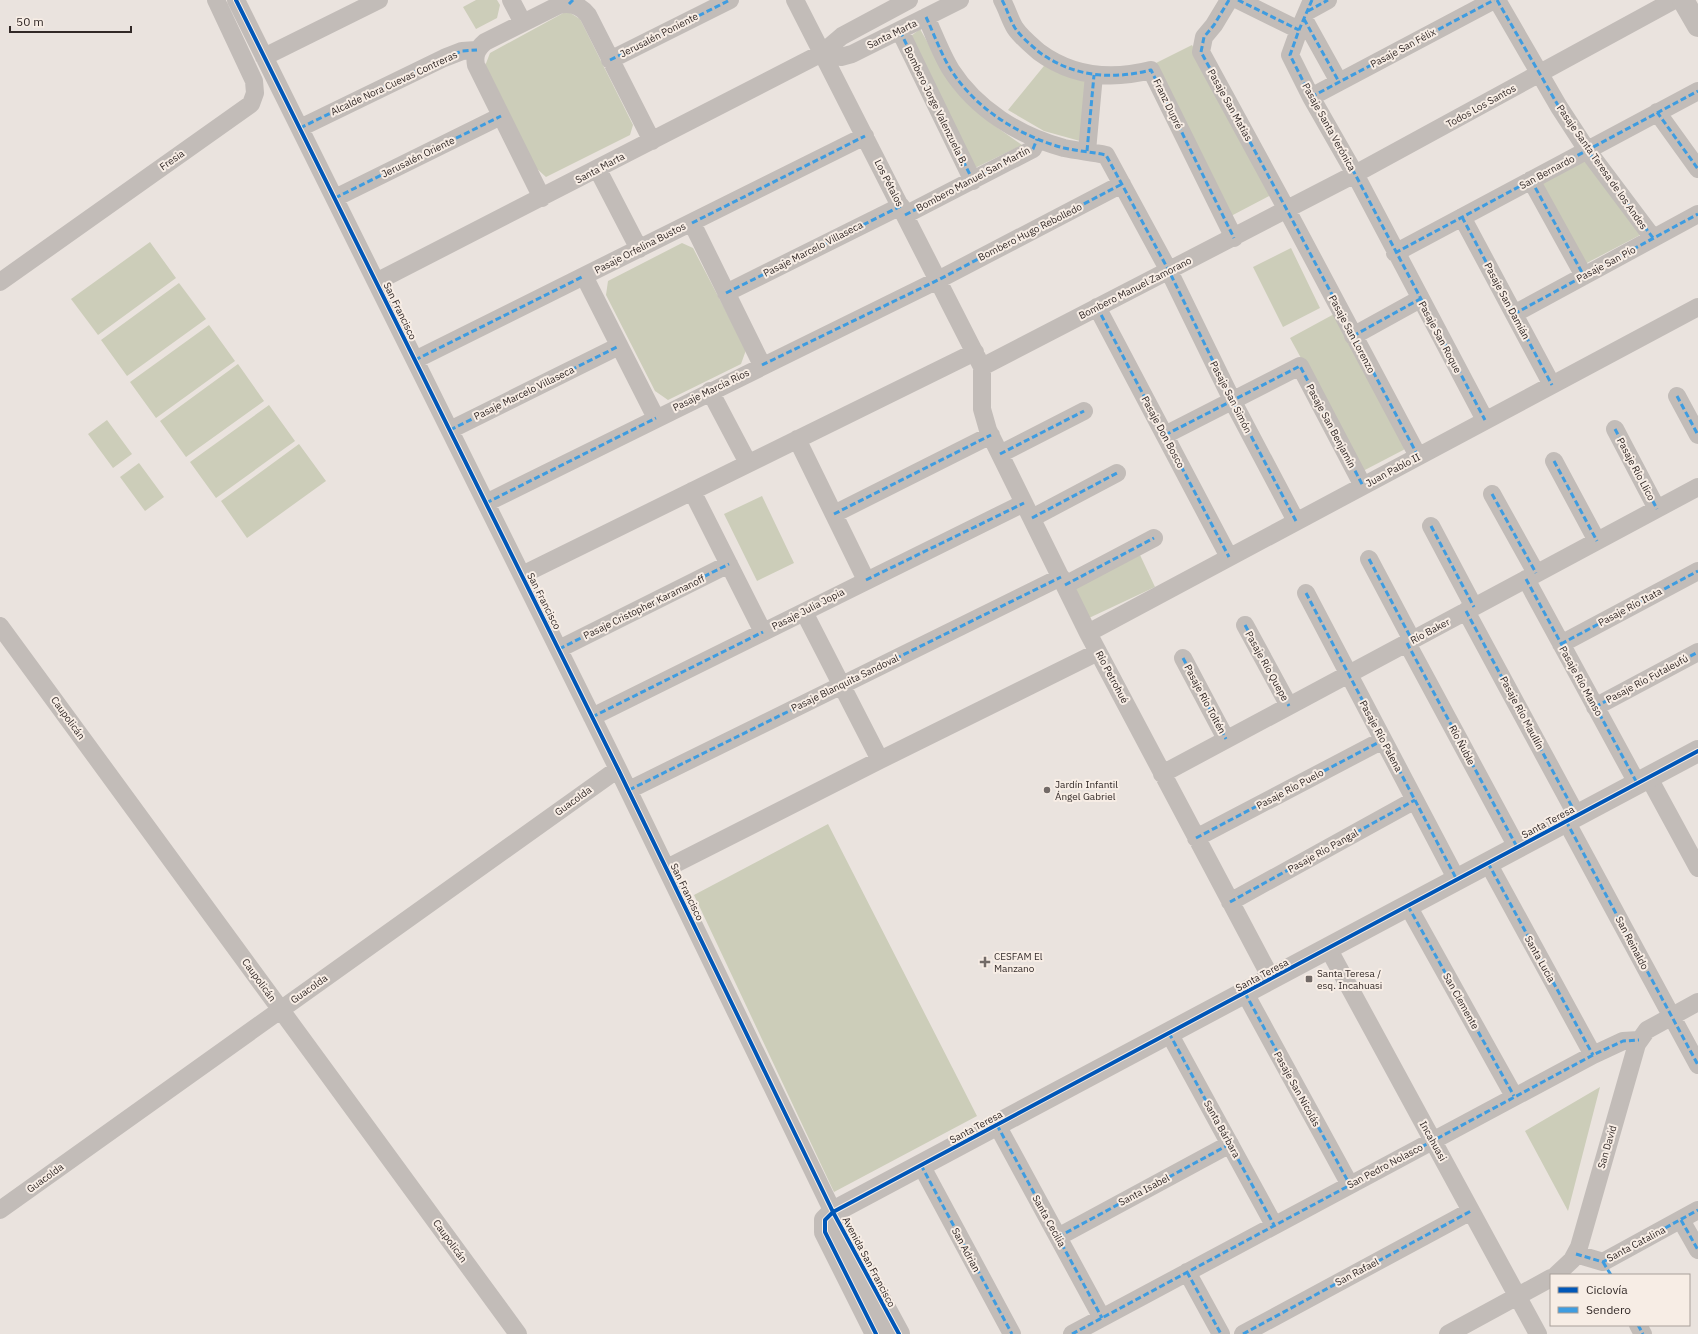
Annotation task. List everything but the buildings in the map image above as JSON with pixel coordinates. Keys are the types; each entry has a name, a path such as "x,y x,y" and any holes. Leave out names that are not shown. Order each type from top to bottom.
{"street":[{"name":"Fresia","path":"0,282 251,104 255,93 254,81 216,0"},
{"name":"San Francisco","path":"236,0 629,790 833,1212"},
{"path":"264,58 379,0"},
{"path":"512,0 523,23"},
{"name":"Jerusalén Poniente","path":"610,60 730,0"},
{"name":"Los Pétalos","path":"795,0 978,359"},
{"name":"Santa Marta","path":"376,282 598,170 822,54 842,36 909,0"},
{"name":"Santa Marta","path":"822,54 847,56 960,0"},
{"name":"Franz Dupré","path":"1002,0 1015,28 1032,47 1062,65 1073,70 1094,75 1122,76 1151,70 1234,238"},
{"name":"Pasaje San Matías","path":"1229,0 1214,25 1204,37 1201,52 1287,210"},
{"path":"1238,0 1306,15 1328,0"},
{"name":"Pasaje Santa Teresa de los Andes","path":"1495,0 1559,107 1588,150 1653,238"},
{"name":"Pasaje San Félix","path":"1311,97 1495,0"},
{"name":"Todos Los Santos","path":"1287,210 1674,0"},
{"path":"1683,0 1698,26"},
{"path":"571,2 580,7 588,15 652,141"},
{"name":"Alcalde Nora Cuevas Contreras","path":"300,128 444,58 462,51 477,50 485,42 559,5 571,2"},
{"path":"1306,15 1339,82"},
{"name":"Pasaje Santa Verónica","path":"1306,15 1290,55 1311,97 1355,174 1395,253"},
{"path":"926,17 951,69 967,91 992,114 1036,139 1065,148 1106,155 1169,271"},
{"name":"Bombero Jorge Valenzuela B.","path":"900,31 973,181"},
{"path":"477,50 476,65 542,198"},
{"path":"1087,151 1094,75"},
{"name":"San Bernardo","path":"1395,253 1698,90"},
{"path":"1657,112 1698,168"},
{"name":"Jerusalén Oriente","path":"334,198 501,116"},
{"name":"Pasaje Orfelina Bustos","path":"415,360 865,136"},
{"name":"Bombero Manuel San Martín","path":"903,210 973,181 1033,149 1036,139"},
{"path":"598,170 639,249"},
{"path":"1531,180 1584,276"},
{"name":"Bombero Hugo Rebolledo","path":"938,280 1122,184"},
{"name":"Pasaje Marcelo Villaseca","path":"726,293 903,210"},
{"name":"Bombero Manuel Zamorano","path":"522,575 797,439 1097,307 1287,210"},
{"name":"Pasaje San Lorenzo","path":"1287,210 1418,456"},
{"name":"Pasaje San Pío","path":"1514,314 1698,214"},
{"name":"Pasaje San Damián","path":"1462,217 1552,384"},
{"path":"692,223 762,365"},
{"name":"Pasaje San Roque","path":"1395,253 1485,420"},
{"name":"Pasaje San Simón","path":"1169,271 1232,400 1296,521"},
{"path":"584,276 656,418"},
{"name":"Pasaje Marcia Ríos","path":"486,502 762,365 938,280"},
{"path":"1353,336 1420,299"},
{"name":"Pasaje Don Bosco","path":"1097,307 1229,557"},
{"name":"Juan Pablo II","path":"1088,633 1698,307"},
{"name":"Pasaje Marcelo Villaseca","path":"450,430 620,346"},
{"name":"Río Petrohué","path":"978,359 982,409 991,435 1088,633 1271,978"},
{"name":"Pasaje San Benjamín","path":"1232,400 1300,366 1363,486"},
{"path":"710,391 748,463"},
{"path":"1677,396 1698,435"},
{"path":"1164,435 1232,400"},
{"path":"1000,454 1084,412"},
{"name":"Pasaje Río Llico","path":"1615,429 1657,509"},
{"path":"834,514 991,435"},
{"path":"797,439 866,580"},
{"path":"1554,461 1597,541"},
{"name":"Pasaje Julia Jopia","path":"592,717 866,580 1117,473"},
{"name":"Río Baker","path":"1162,774 1698,487"},
{"path":"692,491 763,632"},
{"name":"Pasaje Río Manso","path":"1492,494 1561,644 1595,707 1698,868"},
{"name":"Pasaje Río Maullín","path":"1431,526 1572,818"},
{"name":"Pasaje Blanquita Sandoval","path":"629,790 841,685 1154,538"},
{"name":"Río Ñuble","path":"1369,559 1409,642 1517,847"},
{"name":"Pasaje Cristopher Karamanoff","path":"559,649 729,564"},
{"name":"Pasaje Río Itata","path":"1561,644 1698,571"},
{"name":"Pasaje Río Palena","path":"1306,593 1457,880"},
{"path":"804,612 880,760"},
{"name":"Pasaje Río Quepe","path":"1245,625 1289,706"},
{"name":"Caupolicán","path":"0,626 518,1334"},
{"path":"667,868 1098,652"},
{"name":"Pasaje Río Futaleufú","path":"1595,707 1698,652"},
{"name":"Pasaje Río Toltén","path":"1183,658 1226,739"},
{"name":"Pasaje Río Puelo","path":"1196,838 1383,740"},
{"name":"Santa Teresa","path":"833,1212 1698,751"},
{"name":"Guacolda","path":"0,1210 618,768"},
{"name":"Pasaje Río Pangal","path":"1230,902 1415,800"},
{"name":"San Reinaldo","path":"1572,818 1698,1065"},
{"name":"Santa Lucia","path":"1488,863 1593,1055"},
{"name":"San Clemente","path":"1408,906 1514,1096"},
{"name":"Incahuasi","path":"1328,948 1538,1334"},
{"name":"Pasaje San Nicolás","path":"1245,993 1350,1185"},
{"path":"1639,1040 1647,1030 1698,1002"},
{"name":"Santa Bárbara","path":"1169,1033 1274,1225"},
{"name":"San Pedro Nolasco","path":"1072,1334 1593,1055 1623,1041 1639,1040"},
{"name":"San David","path":"1576,1254 1635,1049 1639,1040"},
{"name":"Santa Cecilia","path":"997,1125 1102,1318"},
{"name":"Santa Isabel","path":"1058,1237 1230,1144"},
{"name":"San Adrian","path":"921,1165 1012,1334"},
{"name":"Santa Catalina","path":"1576,1254 1607,1268 1698,1210"},
{"name":"San Rafael","path":"1243,1334 1471,1211"},
{"name":"Avenida San Francisco","path":"876,1334 825,1232 825,1220 833,1212 899,1334"},
{"path":"1681,1220 1698,1250"},
{"path":"1557,1274 1566,1267 1576,1254"},
{"path":"1187,1272 1221,1334"},
{"path":"1448,1334 1550,1279"}],"green space":[{"path":"476,0 497,0 500,5 497,18 476,29 463,7"},
{"path":"567,11 580,19 633,125 630,135 546,177 536,168 485,66 490,53"},
{"path":"920,29 954,89 995,126 1022,145 975,168 911,36"},
{"path":"1192,45 1271,195 1231,216 1154,64"},
{"path":"1048,61 1089,81 1080,141 1044,131 1008,110"},
{"path":"1586,160 1642,234 1583,265 1539,183"},
{"path":"150,242 176,278 98,335 71,299"},
{"path":"682,243 693,248 746,350 741,364 668,400 655,391 606,295 608,281"},
{"path":"1291,248 1320,308 1283,327 1253,267"},
{"path":"179,283 206,319 127,376 101,340"},
{"path":"1336,313 1409,447 1363,471 1290,338"},
{"path":"209,325 235,361 156,418 130,382"},
{"path":"238,364 264,401 186,457 160,421"},
{"path":"269,405 295,441 216,498 190,462"},
{"path":"107,420 132,454 113,468 88,434"},
{"path":"299,444 326,481 247,538 221,501"},
{"path":"139,463 164,497 145,511 120,477"},
{"path":"762,496 794,563 757,581 724,514"},
{"path":"1140,555 1155,587 1089,618 1074,586"},
{"path":"828,824 977,1116 834,1192 694,895"},
{"path":"1600,1087 1568,1211 1525,1131"}],"marked path":[{"path":"569,4 573,0"},
{"path":"610,60 730,0"},
{"path":"1002,0 1013,25 1023,38 1039,52 1065,67 1093,74 1107,75 1122,75 1151,70 1234,238"},
{"path":"1229,0 1214,25 1204,37 1201,52 1418,456"},
{"path":"1238,0 1299,30"},
{"path":"1312,0 1290,55 1311,97 1355,174 1485,420"},
{"path":"1308,11 1328,0"},
{"path":"1311,97 1494,0"},
{"path":"1497,0 1559,107 1587,150 1653,238"},
{"path":"926,17 947,64 961,84 986,109 1015,128 1047,143 1064,148 1106,155 1169,271 1232,400 1296,521"},
{"path":"1304,19 1339,82"},
{"path":"900,31 973,181"},
{"path":"300,128 444,58 462,51 477,50"},
{"path":"1087,151 1094,75"},
{"path":"1395,253 1698,91"},
{"path":"1657,112 1698,169"},
{"path":"335,198 501,116"},
{"path":"692,223 865,136"},
{"path":"905,215 1033,149 1037,139"},
{"path":"1531,180 1584,276"},
{"path":"762,365 938,280 1122,184"},
{"path":"726,293 901,206"},
{"path":"1514,314 1698,214"},
{"path":"1462,217 1552,385"},
{"path":"415,360 584,276"},
{"path":"1353,336 1420,299"},
{"path":"1097,307 1229,557"},
{"path":"450,430 619,346"},
{"path":"1165,435 1300,366 1363,486"},
{"path":"1677,396 1698,435"},
{"path":"1000,454 1084,411"},
{"path":"486,503 656,418"},
{"path":"1615,429 1657,509"},
{"path":"834,514 991,435"},
{"path":"1554,461 1597,541"},
{"path":"1032,518 1117,473"},
{"path":"1492,494 1536,573"},
{"path":"866,580 1024,503"},
{"path":"1431,526 1474,607"},
{"path":"1065,585 1154,538"},
{"path":"1369,559 1412,640"},
{"path":"559,649 729,564"},
{"path":"1561,644 1698,571"},
{"path":"629,790 1061,577"},
{"path":"1526,579 1637,783"},
{"path":"1306,593 1457,880"},
{"path":"1466,611 1577,816"},
{"path":"1245,625 1289,706"},
{"path":"592,717 763,632"},
{"path":"1407,643 1517,847"},
{"path":"1595,707 1698,652"},
{"path":"1183,658 1226,739"},
{"path":"1196,838 1383,740"},
{"path":"1230,902 1415,800"},
{"path":"1566,821 1698,1065"},
{"path":"1488,863 1593,1055"},
{"path":"1408,906 1514,1096"},
{"path":"1245,993 1350,1185"},
{"path":"1169,1033 1274,1225"},
{"path":"1072,1334 1593,1055 1623,1041 1639,1040"},
{"path":"997,1125 1102,1318"},
{"path":"1058,1237 1230,1144"},
{"path":"921,1165 1012,1334"},
{"path":"1576,1254 1603,1262 1698,1210"},
{"path":"1243,1334 1471,1211"},
{"path":"1681,1220 1698,1250"},
{"path":"1603,1262 1610,1274"},
{"path":"1187,1272 1221,1334"},
{"path":"1639,1326 1643,1334"}],"cycle path":[{"path":"236,0 618,769 833,1212 899,1334"},
{"path":"876,1334 825,1232 825,1220 833,1212 1698,751"}],"place":[{"name":"Jardín Infantil Ángel Gabriel","path":"1047,790"},
{"name":"CESFAM El Manzano","path":"985,962"},
{"name":"Santa Teresa / esq. Incahuasi","path":"1309,979"}]}
